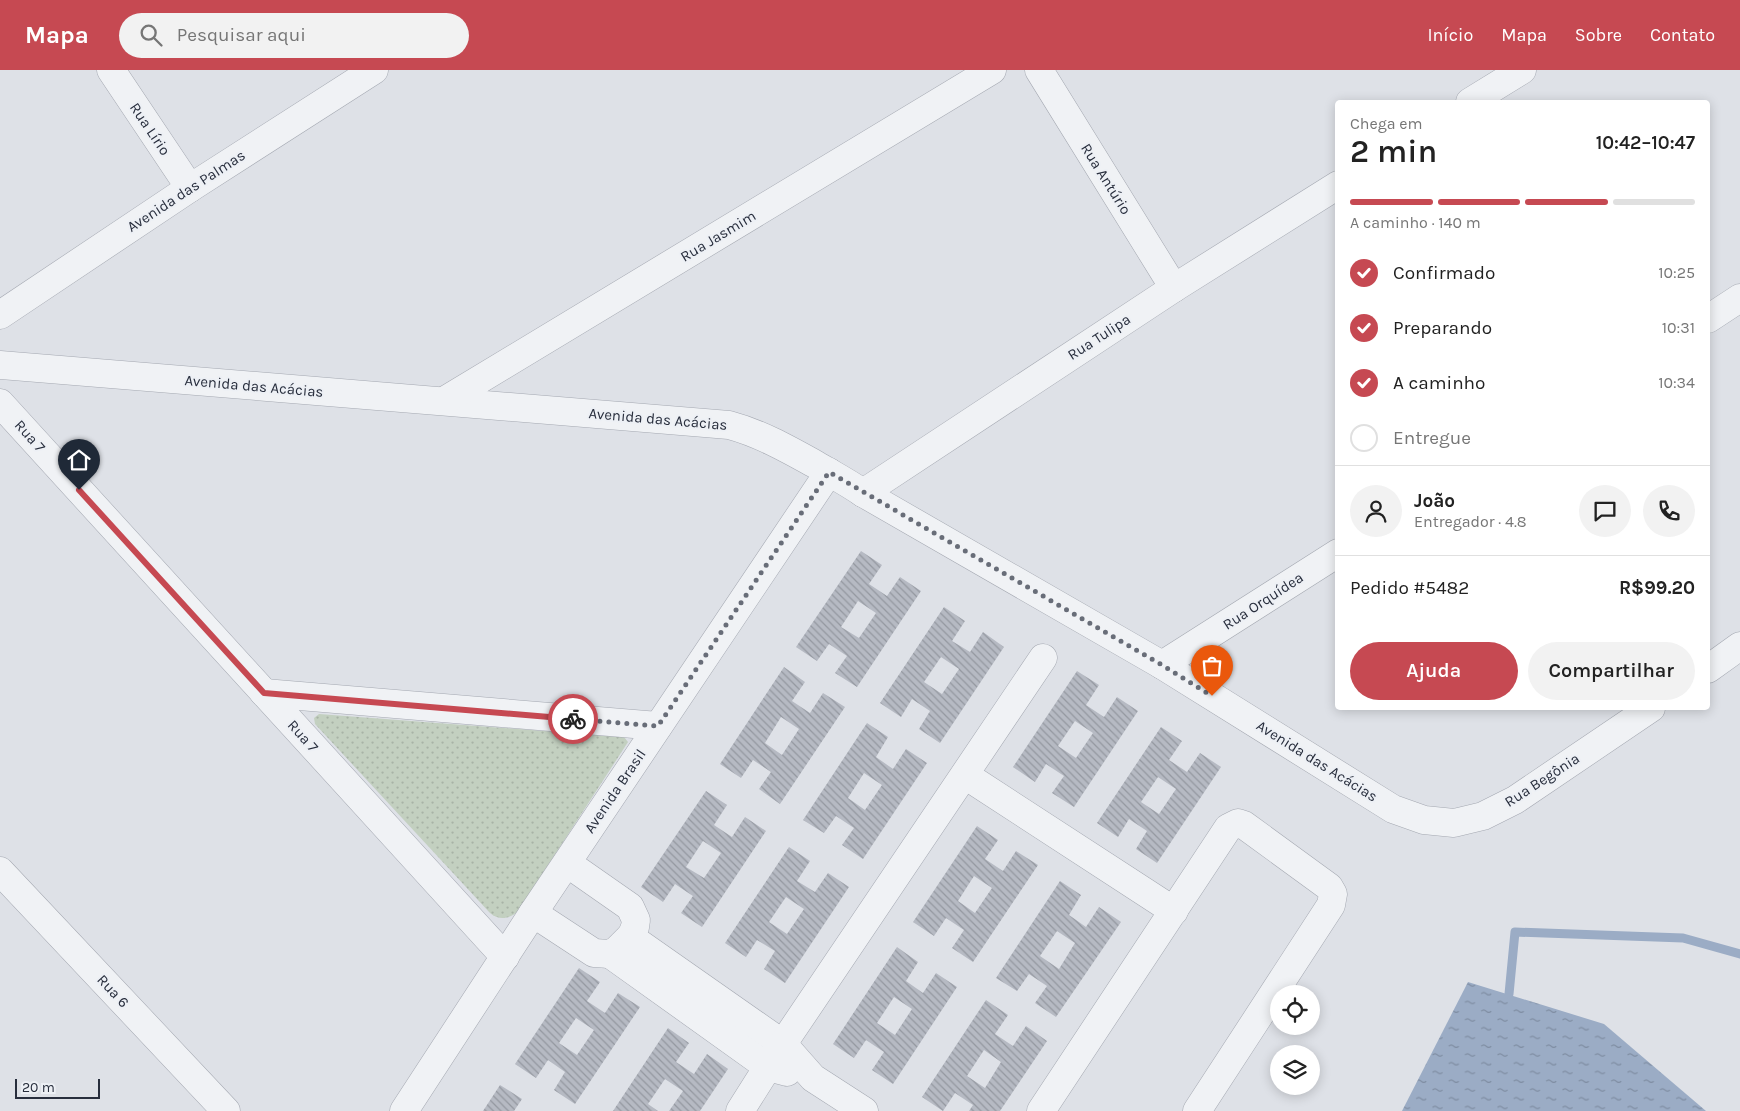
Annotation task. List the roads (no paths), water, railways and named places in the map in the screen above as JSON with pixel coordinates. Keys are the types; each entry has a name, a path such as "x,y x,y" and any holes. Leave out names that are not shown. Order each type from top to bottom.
{"street":[{"name":"Rua Lírio","path":"111,70 190,188"},
{"name":"Avenida das Palmas","path":"0,315 190,188 374,70"},
{"name":"Rua Jasmim","path":"444,402 992,70"},
{"name":"Rua Antúrio","path":"1039,70 1174,288"},
{"path":"1473,100 1522,70"},
{"name":"Rua Tulipa","path":"864,493 1174,288 1335,187"},
{"path":"1710,318 1740,298"},
{"name":"Avenida das Acácias","path":"0,366 729,425 746,430 784,447 829,472 1162,665 1393,809"},
{"name":"Rua 7","path":"0,403 505,957"},
{"name":"Avenida Brasil","path":"404,1111 658,726 829,472"},
{"name":"Rua Orquídea","path":"1162,665 1335,555"},
{"path":"1710,668 1740,646"},
{"path":"740,1111 783,1044 1043,658"},
{"path":"264,693 658,726"},
{"name":"Rua Begônia","path":"1393,809 1424,820 1454,823 1483,816 1515,800 1648,710"},
{"path":"965,775 1174,910"},
{"path":"1041,1111 1228,828 1238,823 1244,824 1329,887 1333,894 1330,906 1197,1111"},
{"path":"534,913 594,953 600,955 610,954 617,950 636,928 636,920 630,907 567,863"},
{"name":"Rua 6","path":"0,871 226,1111"},
{"path":"630,937 783,1044 813,1078 864,1111"},
{"path":"610,954 768,1067 813,1078"}],"water":[{"path":"1468,982 1604,1024 1706,1111 1402,1111"}],"waterway":[{"path":"1509,994 1515,932 1683,938 1740,954"}]}
